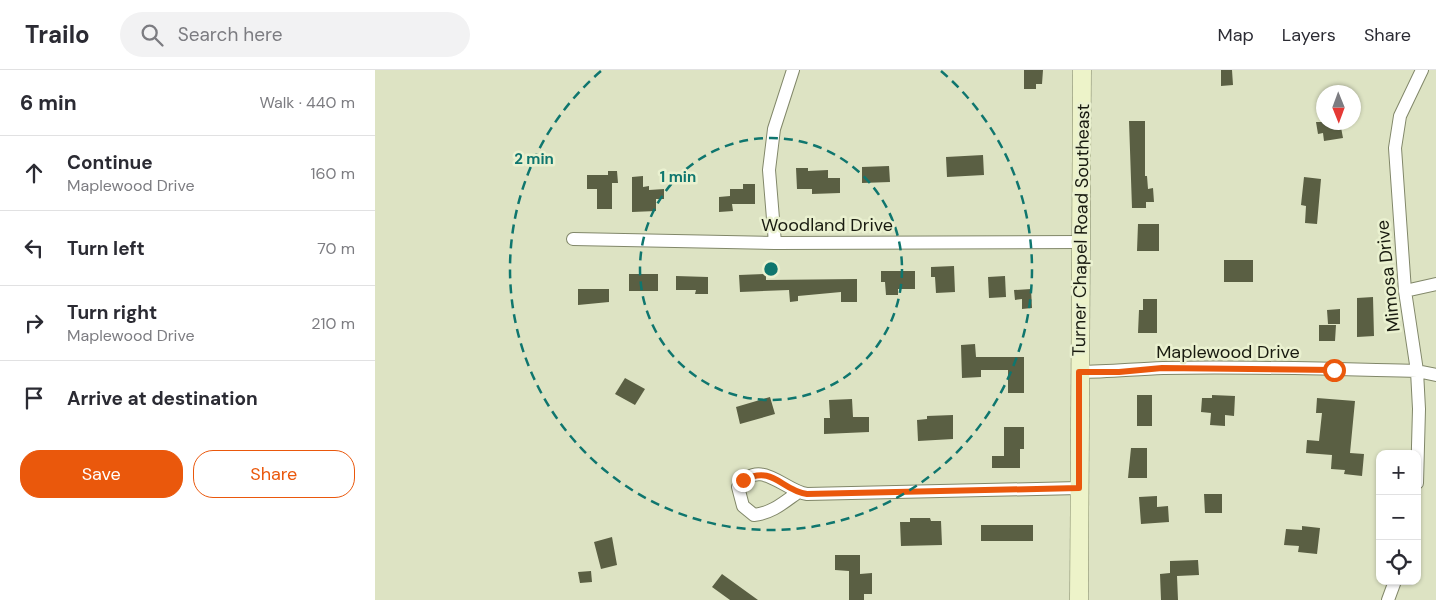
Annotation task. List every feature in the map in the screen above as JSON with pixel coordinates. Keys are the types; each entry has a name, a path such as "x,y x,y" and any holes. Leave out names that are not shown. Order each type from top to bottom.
{"street":[{"path":"775,243 770,162 774,129 793,70"},
{"name":"Turner Chapel Road Southeast","path":"1079,600 1082,70"},
{"name":"Mimosa Drive","path":"1418,450 1419,409 1417,371 1405,291 1395,148 1400,116 1423,70"},
{"name":"Woodland Drive","path":"573,239 775,243 1081,242"},
{"path":"1405,291 1436,284"},
{"name":"Maplewood Drive","path":"1079,372 1119,372 1162,368 1417,371 1436,375"},
{"path":"797,493 1079,488"},
{"path":"1388,600 1394,585"}],"building":[{"path":"1024,70 1043,70 1042,84 1036,84 1036,89 1024,89"},
{"path":"1221,70 1232,70 1233,85 1221,86"},
{"path":"1129,121 1145,121 1145,176 1147,176 1148,189 1153,188 1154,202 1146,202 1146,208 1132,208"},
{"path":"1317,130 1342,130 1343,138 1324,141 1323,133 1318,134"},
{"path":"983,155 984,175 947,177 946,157"},
{"path":"889,166 890,182 862,183 862,167"},
{"path":"796,168 808,168 808,171 828,170 828,178 840,178 840,193 812,194 812,189 797,189"},
{"path":"608,171 617,171 618,183 612,183 612,209 597,209 597,189 587,189 587,175 608,175"},
{"path":"643,176 643,187 649,186 649,190 664,189 664,199 656,199 656,211 632,212 632,177"},
{"path":"1304,177 1321,179 1317,224 1305,223 1306,206 1301,205"},
{"path":"743,184 755,184 755,204 732,204 733,211 719,212 719,197 730,196 730,189 743,189"},
{"path":"1138,224 1159,224 1159,251 1137,251"},
{"path":"1224,260 1253,260 1253,282 1224,282"},
{"path":"954,266 955,292 936,293 935,277 931,277 931,267"},
{"path":"881,271 915,271 915,289 898,289 898,295 886,295 885,282 881,282"},
{"path":"629,274 658,274 658,291 629,291"},
{"path":"766,274 766,280 857,279 857,302 841,302 841,292 798,296 798,301 790,302 789,290 740,292 739,275"},
{"path":"676,276 708,277 708,294 695,294 696,290 676,290"},
{"path":"1005,276 1006,297 989,298 988,277"},
{"path":"578,289 609,289 609,302 578,305"},
{"path":"1031,289 1032,308 1022,309 1022,299 1015,300 1014,290"},
{"path":"1373,297 1374,336 1357,337 1357,298"},
{"path":"1143,299 1157,299 1157,333 1138,333 1139,310 1143,310"},
{"path":"1340,309 1340,324 1328,324 1327,310"},
{"path":"1319,325 1336,325 1335,341 1319,341"},
{"path":"975,344 976,357 1024,357 1024,393 1008,393 1008,370 981,370 981,377 962,378 961,345"},
{"path":"625,378 645,389 635,405 615,394"},
{"path":"1137,395 1152,395 1152,426 1137,426"},
{"path":"1212,395 1235,396 1234,416 1225,415 1225,426 1210,425 1211,413 1201,412 1202,398 1212,398"},
{"path":"770,397 775,414 740,424 736,407"},
{"path":"1317,398 1355,401 1350,453 1364,454 1362,476 1344,474 1345,470 1331,469 1332,455 1306,453 1307,440 1319,441 1322,413 1316,413"},
{"path":"852,399 853,417 869,417 869,432 824,434 824,418 830,418 829,400"},
{"path":"953,415 953,439 918,441 917,420 927,419 927,416"},
{"path":"1004,427 1024,427 1024,449 1020,449 1020,468 992,468 992,456 1004,456"},
{"path":"1131,448 1147,448 1147,478 1128,478"},
{"path":"1204,494 1222,494 1222,513 1205,513"},
{"path":"1157,496 1157,507 1168,506 1169,522 1141,524 1139,497"},
{"path":"910,518 930,518 931,521 941,521 942,545 901,546 900,522 910,522"},
{"path":"981,525 1033,525 1033,541 981,541"},
{"path":"1302,526 1320,528 1317,554 1298,552 1299,546 1284,545 1286,529 1302,530"},
{"path":"612,537 617,565 601,569 594,542"},
{"path":"835,555 860,555 860,574 872,573 872,594 864,594 864,600 849,600 849,571 835,570"},
{"path":"1198,560 1199,575 1177,576 1178,600 1161,600 1160,574 1170,573 1170,561"},
{"path":"591,571 592,582 580,583 578,572"},
{"path":"722,574 758,600 730,600 712,587"}],"route":[{"path":"743,480 757,475 767,475 788,485 797,493 807,494 1079,488 1079,372 1119,372 1162,368 1334,370"}]}
